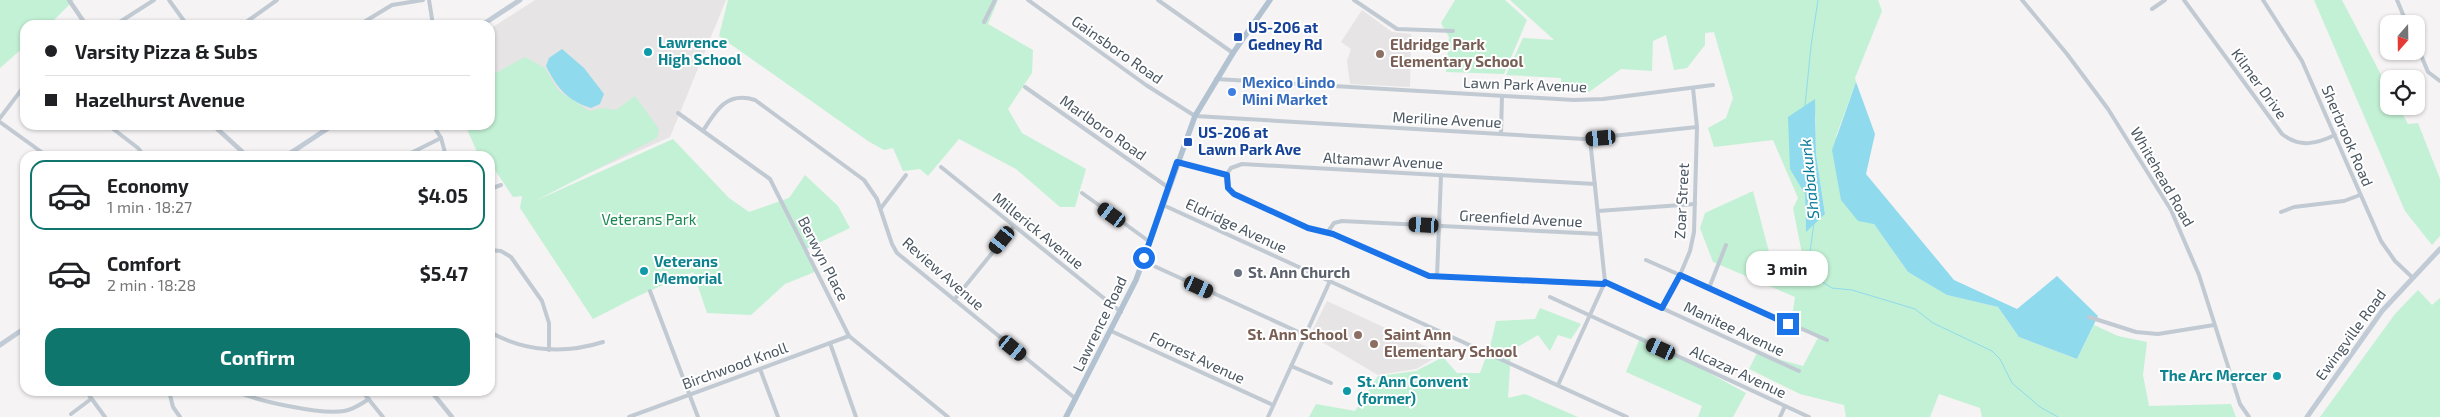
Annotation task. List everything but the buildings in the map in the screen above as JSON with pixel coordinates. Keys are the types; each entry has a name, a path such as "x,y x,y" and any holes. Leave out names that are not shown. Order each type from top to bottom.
{"main road":[{"path":"490,20 520,0"},
{"name":"Lawrence Road","path":"1066,417 1121,312 1143,261 1195,116 1232,53 1270,0"},
{"path":"294,151 325,130"},
{"name":"Ewingville Road","path":"2307,417 2377,317 2440,250"},
{"path":"0,345 20,331"}],"street":[{"path":"69,0 83,20"},
{"path":"123,20 154,0"},
{"path":"169,0 183,20"},
{"path":"249,20 277,0"},
{"path":"367,20 392,5 423,0"},
{"path":"429,0 432,20"},
{"path":"984,22 995,0"},
{"name":"Gainsboro Road","path":"1028,0 1146,85 1195,116"},
{"path":"1158,0 1232,53"},
{"path":"1354,0 1397,29 1453,31"},
{"name":"Whitehead Road","path":"2022,0 2067,54 2108,109 2160,189 2191,253 2241,406 2249,417"},
{"path":"2152,9 2166,0"},
{"name":"Kilmer Drive","path":"2184,0 2282,134 2294,141 2306,144 2320,142 2335,135"},
{"name":"Sherbrook Road","path":"2263,0 2302,61 2381,241 2395,261 2413,278"},
{"path":"2396,0 2403,15"},
{"path":"2424,60 2430,74 2440,81"},
{"name":"Lawn Park Avenue","path":"1216,80 1588,100 1713,85"},
{"name":"Marlboro Road","path":"1025,87 1168,188"},
{"name":"Zoar Street","path":"1662,308 1680,275 1692,243 1697,127 1693,88"},
{"path":"0,118 20,91"},
{"path":"1501,134 1502,96"},
{"name":"Review Avenue","path":"703,131 726,101 737,97 755,100 861,176 873,191 881,208 894,249 1076,399"},
{"name":"Berwyn Place","path":"678,113 772,182 849,336 948,417"},
{"name":"Meriline Avenue","path":"1195,116 1590,139 1697,127"},
{"path":"0,122 40,151"},
{"path":"115,130 140,151"},
{"path":"218,130 242,151"},
{"path":"436,130 441,138 445,151"},
{"path":"415,151 441,138"},
{"path":"1558,385 1605,283 1590,139"},
{"path":"1177,162 1227,175 1228,188 1234,194 1308,228 1327,233 1422,274 1437,277 1605,283"},
{"name":"Altamawr Avenue","path":"1227,175 1231,168 1242,164 1595,184"},
{"name":"Millerick Avenue","path":"941,167 1121,312"},
{"path":"881,208 906,175"},
{"path":"1437,277 1441,175"},
{"path":"495,187 501,185"},
{"path":"1082,193 1150,242"},
{"path":"2281,212 2294,207 2344,201 2360,195"},
{"path":"1598,211 1695,204"},
{"name":"Eldridge Avenue","path":"1163,205 1626,417"},
{"name":"Greenfield Avenue","path":"1327,233 1334,223 1342,221 1600,234"},
{"path":"954,300 1014,226"},
{"path":"1710,288 1726,245"},
{"path":"495,250 501,251 511,257 542,301 549,323 549,350"},
{"path":"1646,260 1827,340"},
{"path":"1143,261 1305,336"},
{"path":"1268,417 1330,281"},
{"name":"Manitee Avenue","path":"1605,283 1799,371"},
{"path":"650,290 698,417"},
{"name":"Alcazar Avenue","path":"1550,297 1808,417"},
{"path":"2089,317 2136,332 2158,334 2214,324"},
{"name":"Forrest Avenue","path":"1111,331 1273,406"},
{"path":"495,334 514,343 549,350 572,349 603,342"},
{"name":"Birchwood Knoll","path":"629,417 849,336"},
{"path":"830,343 856,417"},
{"path":"1291,366 1331,383"},
{"path":"760,369 778,417"},
{"path":"89,396 105,417"},
{"path":"170,396 173,407 180,417"},
{"path":"250,396 269,403 340,412 352,409 369,399"},
{"path":"366,396 382,417"},
{"path":"435,396 452,417"},
{"path":"71,414 91,399"},
{"path":"1780,417 1785,406"}],"shaded area":[{"name":"Lawrence High School","path":"535,0 726,0 670,137 542,194 494,130 495,26"},
{"name":"Eldridge Park Elementary School","path":"1362,10 1392,32 1411,34 1410,87 1350,84 1347,61 1351,49 1341,42"},
{"name":"Saint Ann Elementary School","path":"1327,301 1442,354 1416,369 1378,375 1310,335"}],"green space":[{"path":"0,0 74,0 54,20 20,20 20,50 0,68"},
{"path":"728,0 998,0 988,24 1033,50 1032,73 1008,109 1022,133 1086,169 1075,207 1060,207 1016,169 959,139 928,176 920,169 903,171 893,148 884,150 868,141 719,36"},
{"path":"1455,0 1505,0 1527,20 1504,74 1446,72 1449,37 1441,23"},
{"path":"1510,0 1878,0 1882,11 1855,78 1856,82 1836,136 1874,224 1908,272 1947,295 1998,307 2019,337 2077,359 2094,325 2118,336 2147,342 2143,375 2149,406 2231,404 2236,417 1982,417 1980,408 1939,394 1930,417 1846,417 1844,405 1800,394 1749,369 1757,353 1803,366 1819,336 1791,323 1795,297 1713,262 1700,228 1705,213 1753,191 1769,252 1784,252 1786,269 1804,264 1793,208 1798,198 1773,140 1714,147 1708,128 1726,118 1733,98 1714,32 1705,33 1705,45 1687,68 1674,70 1666,35 1653,41 1652,71 1621,69 1589,92 1561,88 1561,78 1506,75 1523,38 1554,40","holes":["1816,111 1816,154 1825,213 1806,231 1805,194"]},
{"path":"2314,0 2342,0 2380,73 2380,115 2403,115 2408,124 2418,123 2440,179 2440,236 2432,245 2405,211"},
{"name":"Veterans Park","path":"525,57 545,68 558,90 589,111 603,108 616,110 635,96 659,129 657,138 535,201 673,139 729,198 749,212 789,198 805,175 838,206 850,228 806,249 817,271 785,284 751,315 707,313 693,272 638,296 593,319 520,208 522,196 513,197 495,170 495,151 477,151 467,130 495,130 495,73"},
{"path":"2418,290 2432,305 2440,298 2440,417 2320,417 2395,314"},
{"path":"1540,308 1581,324 1571,339 1558,335 1550,351 1538,335 1511,351 1508,398 1525,394 1578,417 1309,417 1316,404 1355,411 1378,376 1416,371 1443,357 1457,373 1480,373 1491,343 1496,321 1535,319"},
{"path":"1641,336 1746,393 1733,417 1698,417 1702,406 1626,372"}],"water":[{"path":"562,49 584,68 604,94 600,104 591,108 583,105 569,97 558,86 546,66 549,58"},
{"path":"1856,82 1875,134 1866,174 1954,280 2017,309 2057,276 2098,316 2077,359 2019,337 1998,307 1947,295 1908,272 1874,224 1858,221 1841,200 1832,150"},
{"path":"1815,99 1816,154 1825,214 1806,232 1805,194 1790,169 1788,117"}],"waterway":[{"name":"Shabakunk","path":"1805,106 1818,0"},
{"name":"Shabakunk","path":"1814,223 1808,266 1813,276 1832,288 1852,290 1915,309 1933,323 1992,351 2000,359 2012,383 2040,407 2058,417"}],"place":[{"name":"US-206 at Gedney Rd","path":"1238,37"},
{"name":"Lawrence High School","path":"648,52"},
{"name":"Eldridge Park Elementary School","path":"1380,54"},
{"name":"Mexico Lindo Mini Market","path":"1232,92"},
{"name":"US-206 at Lawn Park Ave","path":"1188,142"},
{"name":"Veterans Memorial","path":"644,271"},
{"name":"St. Ann Church","path":"1238,273"},
{"name":"St. Ann School","path":"1358,335"},
{"name":"Saint Ann Elementary School","path":"1374,344"},
{"name":"The Arc Mercer","path":"2277,376"},
{"name":"St. Ann Convent (former)","path":"1347,391"}],"route":[{"path":"1144,258 1177,162 1227,175 1226,183 1234,194 1308,228 1333,234 1429,276 1567,284 1604,284 1605,282 1662,308 1680,275 1788,324"}]}
